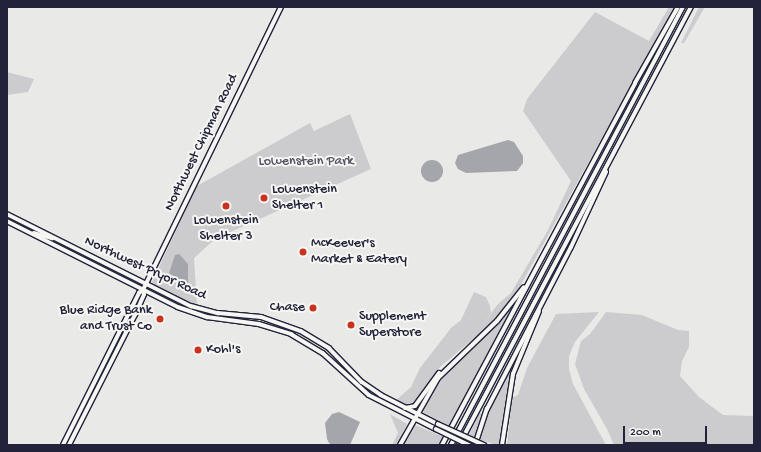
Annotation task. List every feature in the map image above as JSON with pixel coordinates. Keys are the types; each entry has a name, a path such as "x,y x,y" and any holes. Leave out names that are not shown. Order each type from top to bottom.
{"highway":[{"path":"442,445 530,279 678,7"},
{"path":"451,445 683,7"},
{"path":"459,445 691,7"},
{"path":"475,445 487,409 583,223 621,138"},
{"path":"405,408 415,406 436,375 497,321 530,279"},
{"path":"502,445 513,374 549,289"},
{"path":"400,445 438,378 462,353"}],"main road":[{"name":"Northwest Chipman Road","path":"63,445 139,293 146,285 281,7"},
{"name":"Northwest Pryor Road","path":"7,214 146,285 205,310 261,317 301,330 329,348 372,390 405,408 484,445"},
{"name":"Northwest Pryor Road","path":"7,221 143,290 194,313 220,320 259,324 291,334 324,353 370,395 414,419 469,445"},
{"path":"33,233 54,238"},
{"name":"Northwest Chipman Road","path":"69,445 144,295 143,290"},
{"path":"116,340 116,353"}],"green space":[{"path":"669,7 674,7 517,292 492,323 440,367 413,404 408,406 395,401 411,387 420,368 451,328 461,320 474,292 486,297 490,306 491,313 481,328 497,305 511,293 548,230 571,181 523,111 527,99 595,12 649,41"},
{"path":"699,7 705,7 684,43 681,43"},
{"path":"7,72 34,79 28,92 7,95"},
{"name":"Lowenstein Park","path":"350,114 371,169 215,239 194,258 197,306 154,287 152,282 197,186 310,123 314,131"},
{"path":"515,303 450,426 424,413 423,410 444,375"},
{"path":"599,312 575,342 569,356 569,369 573,384 606,445 507,445 512,398 518,395 527,368 556,314"},
{"path":"606,312 642,315 678,330 689,331 689,347 682,361 680,376 699,397 723,415 754,416 754,445 614,445 607,429 584,389 575,364 581,341 590,334"},
{"path":"515,360 509,379 502,438 499,445 496,445 479,439 487,414"},
{"path":"480,413 483,414 473,445 464,445"},
{"path":"390,414 407,424 397,445 392,445 398,433"},
{"path":"415,425 444,437 440,445 403,445"}],"shaded area":[{"path":"508,140 514,142 523,156 523,163 517,171 466,173 458,169 455,163 458,155"},
{"path":"432,160 440,163 443,171 440,179 432,182 424,179 421,171 424,163"},
{"path":"179,254 188,264 188,286 169,273 175,255"},
{"path":"339,412 360,422 350,445 333,445 329,443 327,439 325,423 332,414"}],"place":[{"name":"Lowenstein Shelter 1","path":"264,198"},
{"name":"Lowenstein Shelter 3","path":"226,206"},
{"name":"McKeever's Market & Eatery","path":"303,252"},
{"name":"Chase","path":"313,308"},
{"name":"Blue Ridge Bank and Trust Co","path":"160,319"},
{"name":"Supplement Superstore","path":"351,325"},
{"name":"Kohl's","path":"198,350"}]}
